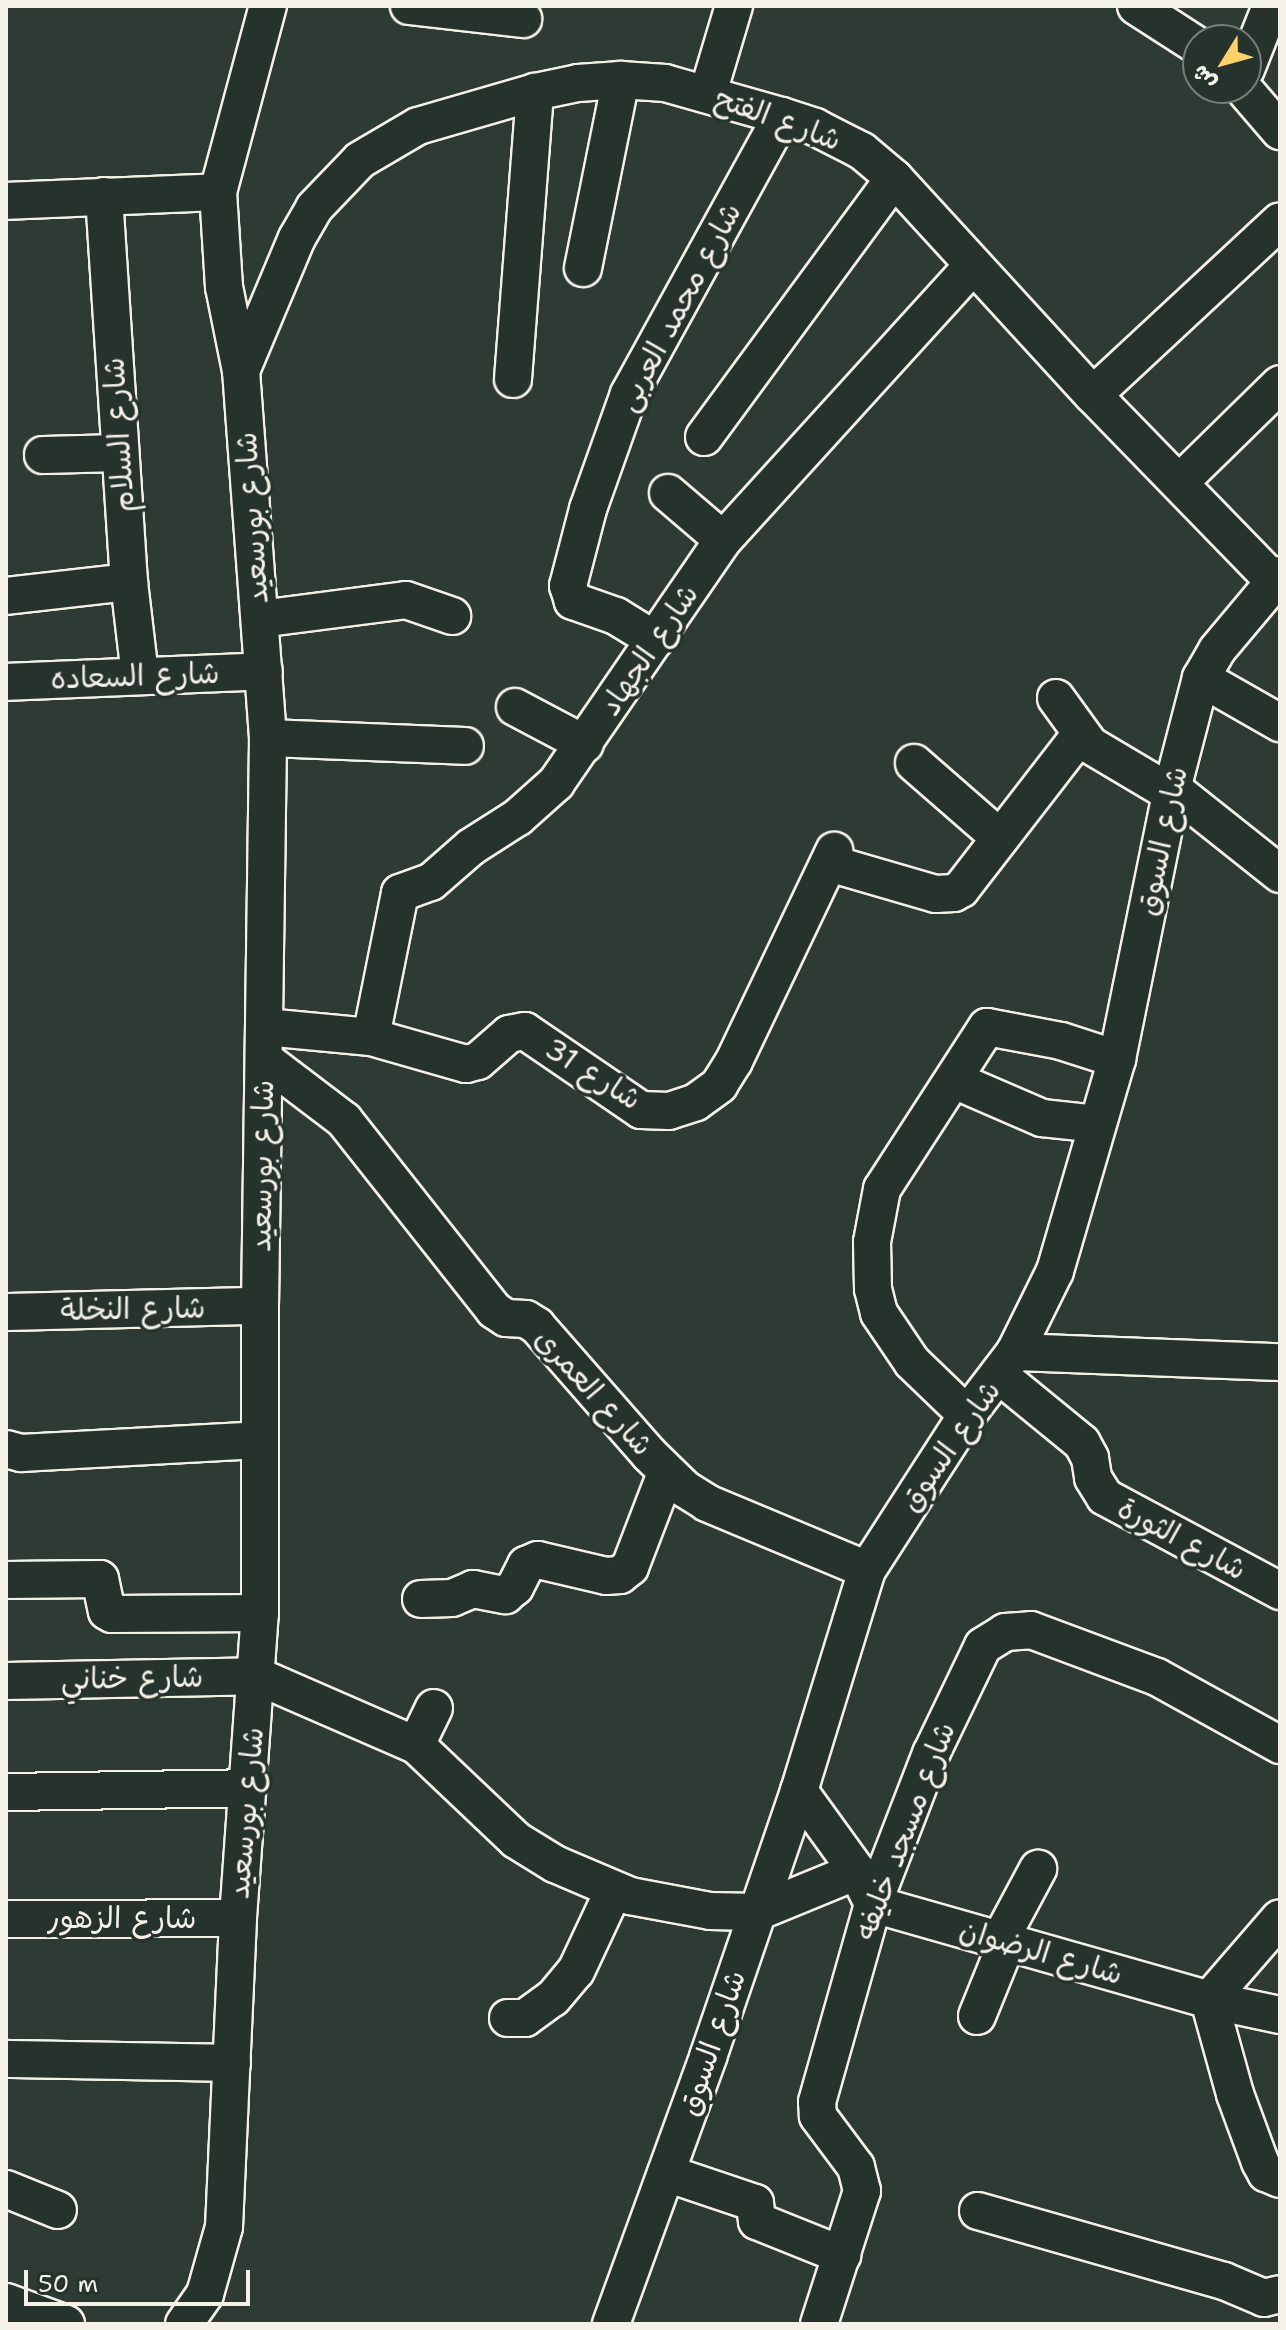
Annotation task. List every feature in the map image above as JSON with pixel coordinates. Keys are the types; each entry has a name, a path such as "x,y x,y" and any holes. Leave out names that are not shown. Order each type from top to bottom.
{"street":[{"name":"شارع بورسعيد","path":"184,2324 205,2294 220,2250 238,1918 260,1613 260,1306 268,738 241,371 224,287 218,192 268,6"},
{"path":"409,6 523,19"},
{"path":"708,93 734,6"},
{"path":"1136,6 1182,36"},
{"path":"1262,29 1271,6"},
{"path":"583,268 621,80"},
{"name":"شارع الفتح","path":"241,371 297,238 314,208 344,175 379,147 418,126 535,92 578,83 621,80 665,83 708,93 815,127 862,151 894,178 1093,395 1277,578"},
{"path":"513,379 535,92"},
{"path":"1257,104 1280,131"},
{"name":"شارع محمد العربى","path":"655,640 616,616 573,601 568,586 588,509 629,394 782,116"},
{"path":"704,437 894,178"},
{"path":"6,201 218,192"},
{"name":"شارع السلام","path":"104,196 129,582 140,675"},
{"path":"1093,395 1280,221"},
{"name":"شارع الجهاد","path":"371,1037 400,893 431,882 471,847 518,817 556,783 723,540 972,266"},
{"path":"1179,483 1280,384"},
{"path":"43,455 120,453"},
{"path":"668,493 723,540"},
{"name":"شارع السوق","path":"611,2324 799,1791 867,1570 967,1415 1007,1364 1055,1271 1117,1059 1172,790 1201,678 1217,650 1277,578"},
{"path":"6,596 129,582"},
{"path":"260,619 406,600 452,616"},
{"name":"شارع السعاده","path":"6,682 264,671"},
{"path":"1201,678 1280,723"},
{"path":"1056,698 1080,735 1172,790 1280,874"},
{"path":"515,707 585,744"},
{"path":"914,763 1000,838 1080,735"},
{"path":"268,738 465,746"},
{"name":"شارع 31","path":"265,1044 371,1037 466,1064 478,1061 509,1034 525,1031 641,1110 669,1111 696,1102 719,1085 734,1061 832,857 945,895 961,889 1000,838"},
{"path":"967,1415 912,1362 879,1313 872,1270 875,1217 882,1189 989,1027 1061,1041 1117,1059"},
{"name":"شارع العمرى","path":"265,1044 352,1128 494,1310 506,1318 526,1319 537,1326 666,1473 707,1503 867,1570"},
{"path":"954,1080 1042,1118 1097,1124"},
{"name":"شارع النخلة","path":"6,1312 260,1306"},
{"path":"1007,1364 1280,1362"},
{"name":"شارع الثورة","path":"1007,1364 1082,1443 1090,1458 1093,1478 1105,1497 1280,1591"},
{"path":"6,1449 21,1453 259,1440"},
{"path":"421,1599 452,1598 473,1589 505,1595 515,1587 526,1565 538,1560 606,1576 620,1575 630,1567 666,1473"},
{"path":"6,1580 100,1579 107,1611 112,1614 260,1613"},
{"name":"شارع مسجد خليفه","path":"819,2324 860,2202 861,2178 821,2123 816,2109 873,1904 931,1754 983,1646 1005,1632 1031,1630 1157,1677 1280,1745"},
{"path":"257,1676 416,1745 516,1840 555,1864 630,1896 710,1911 757,1912 857,1871"},
{"name":"شارع خناني","path":"6,1681 257,1676"},
{"path":"416,1745 434,1708"},
{"path":"6,1792 248,1788"},
{"path":"799,1791 857,1871 873,1904"},
{"path":"977,2016 1004,1941 1038,1869"},
{"path":"508,2018 525,2018 553,1998 576,1971 614,1890"},
{"name":"شارع الرضوان","path":"873,1904 1209,2000 1280,2015"},
{"name":"شارع الزهور","path":"6,1919 238,1918"},
{"path":"1275,1933 1209,2000 1235,2094 1260,2162 1278,2179"},
{"path":"6,2059 232,2063"},
{"path":"666,2173 755,2203 759,2222 842,2255"},
{"path":"6,2189 58,2210"},
{"path":"978,2211 1224,2281 1264,2298 1280,2294"},
{"path":"6,2302 66,2324"}]}
